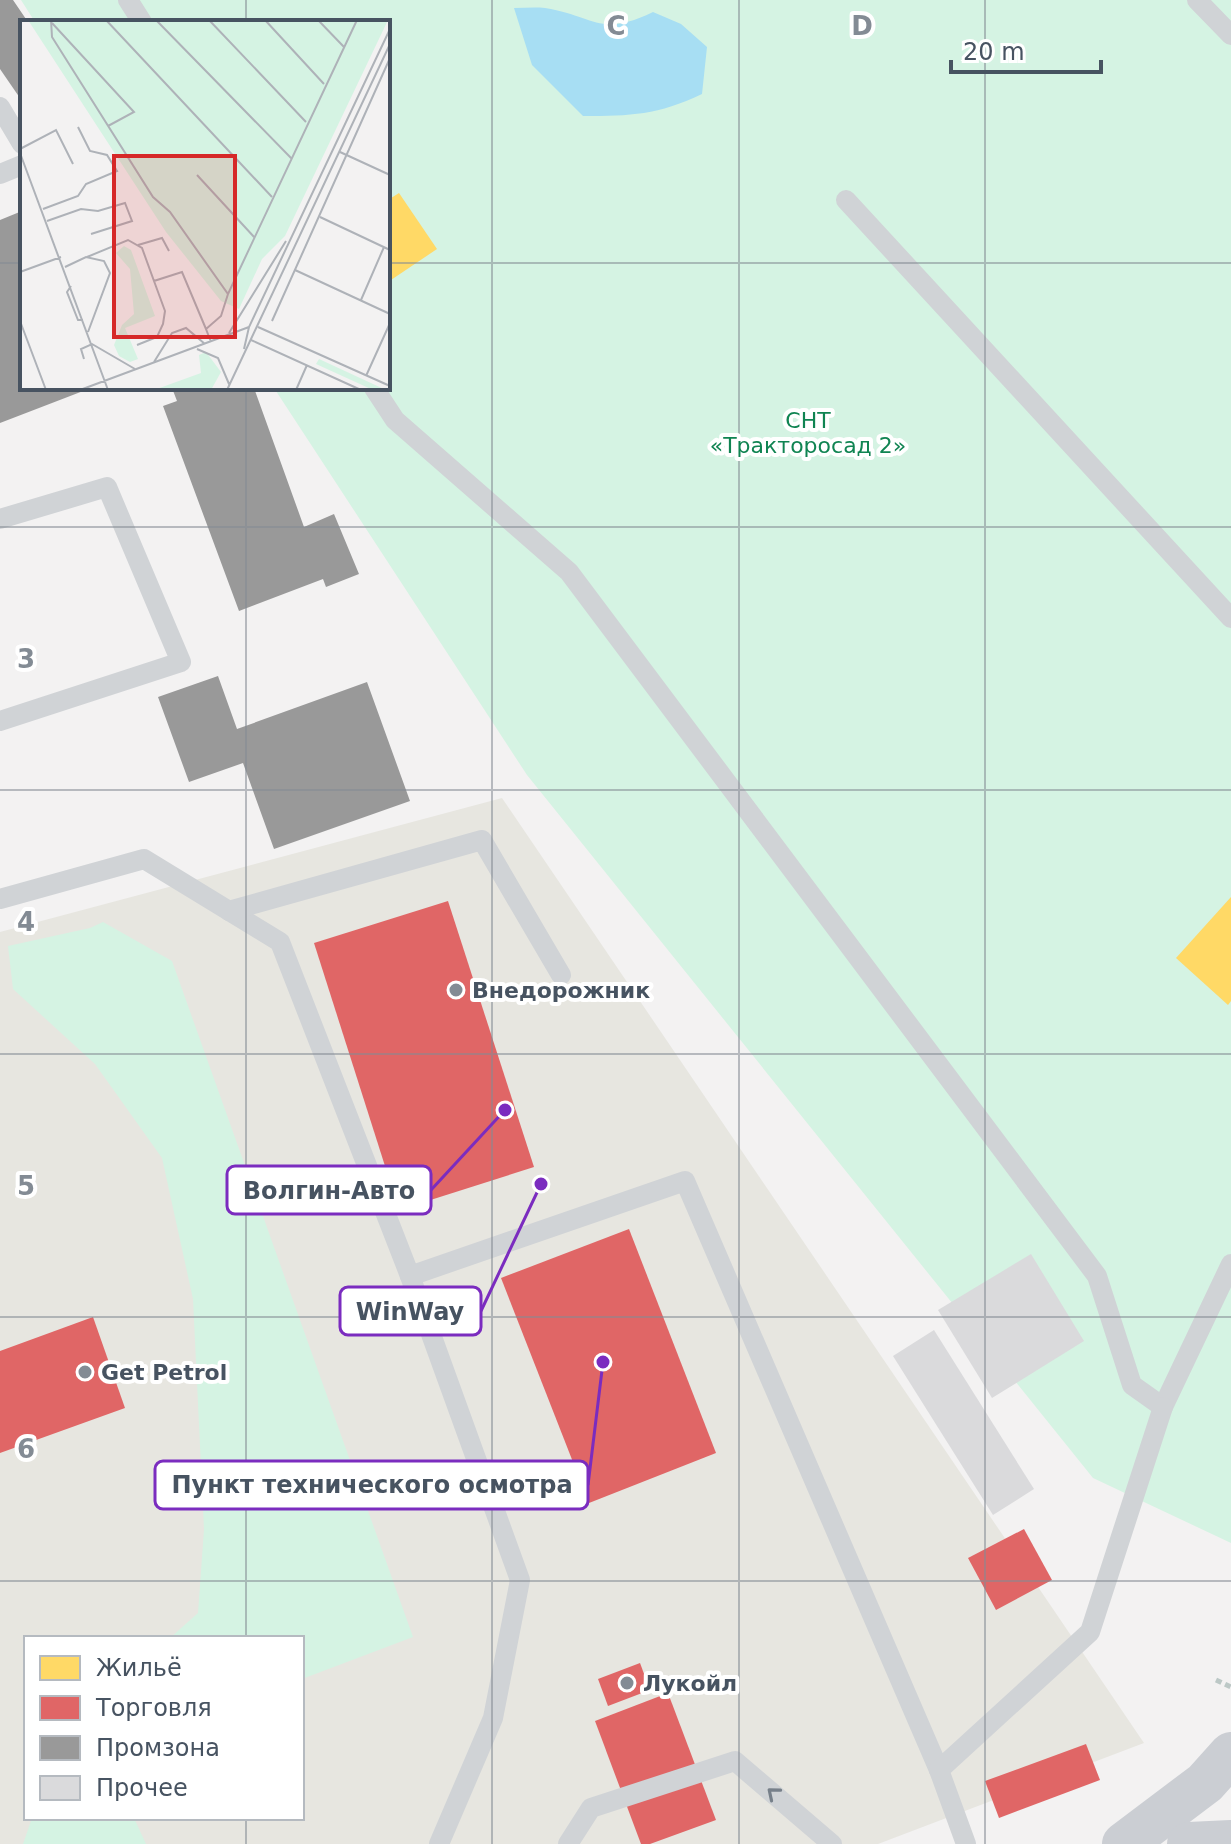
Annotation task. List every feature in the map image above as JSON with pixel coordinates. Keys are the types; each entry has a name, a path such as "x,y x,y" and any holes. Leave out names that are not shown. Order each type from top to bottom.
{"main road":[{"path":"1126,1844 1205,1783 1231,1754"},
{"path":"1126,1844 1231,1804"},
{"path":"1189,1844 1231,1842"}],"lane":[{"path":"128,0 141,20"},
{"path":"1197,0 1231,35"},
{"path":"0,107 20,141"},
{"path":"0,174 20,166"},
{"path":"846,200 1231,618"},
{"path":"375,390 395,420 569,572 1097,1276 1132,1385 1163,1407"},
{"path":"0,519 107,487 181,662 0,721"},
{"path":"229,911 482,840 561,975"},
{"path":"0,899 144,859 280,942 410,1276 520,1580 493,1718 439,1844"},
{"path":"410,1276 685,1181 939,1770 966,1844"},
{"path":"939,1770 1090,1632 1163,1407 1231,1264"},
{"path":"568,1844 591,1808 735,1761 832,1844"}],"path":[{"path":"1216,1680 1231,1687"}],"shaded area":[{"path":"502,798 1144,1743 878,1844 0,1844 0,932"}],"green space":[{"name":"СНТ «Тракторосад 2»","path":"21,0 1231,0 1231,1543 1093,1478 527,775 275,390 390,390 390,20 34,20"},
{"path":"103,922 172,961 413,1637 304,1678 304,1636 172,1636 198,1613 204,1529 193,1299 162,1158 95,1064 13,989 8,946 90,928"},
{"path":"31,1820 135,1820 146,1844 23,1844"}],"water":[{"path":"514,8 545,8 608,24 635,20 653,12 681,24 707,47 702,94 644,113 583,116 532,65"}],"building: Жильё":[{"path":"399,193 437,249 390,281 390,199"},
{"path":"1231,897 1231,1001 1228,1005 1176,958"}],"building: Торговля":[{"path":"448,901 534,1167 399,1210 314,943"},
{"path":"629,1229 716,1453 589,1503 501,1278"},
{"path":"93,1317 125,1408 0,1453 0,1351"},
{"path":"1024,1529 1052,1580 996,1610 968,1558"},
{"path":"640,1663 650,1690 608,1706 598,1679"},
{"path":"668,1693 716,1820 650,1844 641,1844 595,1721"},
{"path":"1086,1744 1100,1780 999,1818 985,1781"}],"building: Промзона":[{"path":"0,0 13,0 27,20 20,20 20,98 0,69"},
{"path":"20,212 20,390 86,390 0,423 0,220"},
{"path":"173,390 255,390 304,527 334,514 359,574 326,587 323,579 239,611 163,406 177,401"},
{"path":"218,676 237,729 367,682 410,801 274,849 243,763 189,782 158,697"}],"building: Прочее":[{"path":"1031,1254 1084,1341 992,1398 938,1310"},
{"path":"934,1330 1034,1489 993,1515 893,1356"}],"place":[{"name":"Внедорожник","path":"456,990"},
{"name":"Волгин-Авто","path":"505,1110"},
{"name":"WinWay","path":"541,1184"},
{"name":"Пункт технического осмотра","path":"603,1362"},
{"name":"Get Petrol","path":"85,1372"},
{"name":"Лукойл","path":"627,1683"}]}
